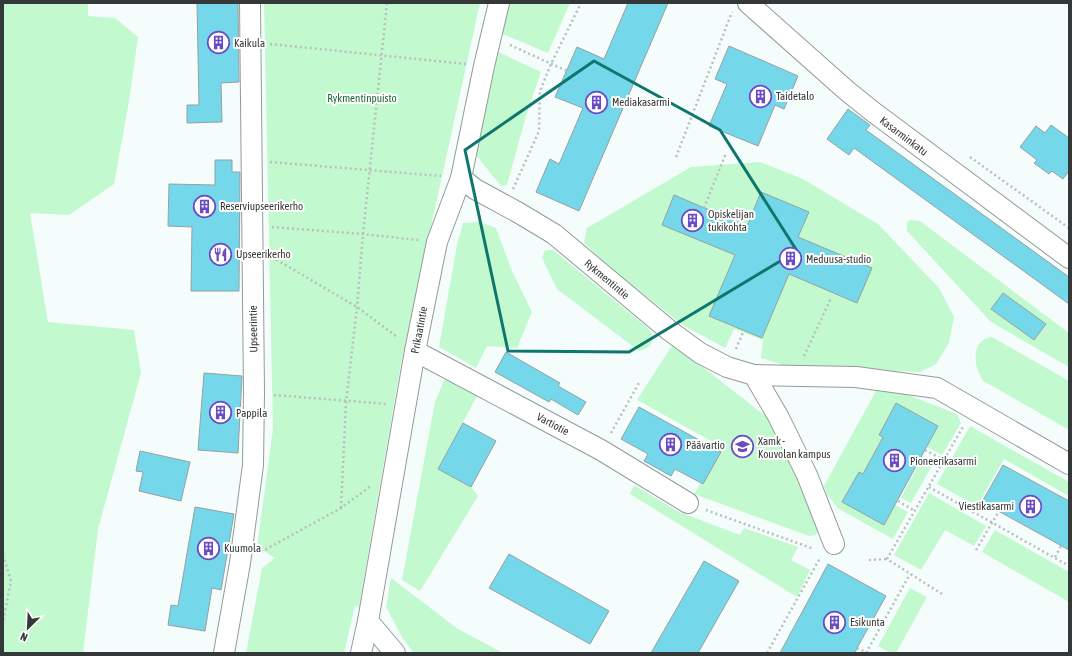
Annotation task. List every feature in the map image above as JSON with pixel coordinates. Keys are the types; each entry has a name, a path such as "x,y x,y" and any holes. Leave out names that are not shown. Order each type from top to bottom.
{"street":[{"name":"Upseerintie","path":"224,653 240,563 253,465 254,393 250,3"},
{"name":"Prikaatintie","path":"361,653 368,621 415,351 437,242 461,178 484,66 499,3"},
{"name":"Kasarminkatu","path":"741,4 872,112 1069,258"},
{"name":"Rykmentintie","path":"461,178 475,189 554,234 670,331 700,353 727,367 754,375 856,377 937,388 1069,464"},
{"name":"Vartiotie","path":"415,351 601,450 688,503"},
{"path":"754,375 778,416 807,474 828,548"},
{"path":"368,621 395,653"}],"path":[{"path":"341,508 346,402 357,307 387,3"},
{"path":"505,206 538,131 540,91 551,64 581,3"},
{"path":"676,157 741,4"},
{"path":"491,37 566,71"},
{"path":"251,42 484,66"},
{"path":"704,208 726,153"},
{"path":"968,155 1069,228"},
{"path":"251,161 371,169 461,178"},
{"path":"252,225 419,240"},
{"path":"252,245 357,307 415,351"},
{"path":"795,377 831,298"},
{"path":"601,450 640,381"},
{"path":"254,393 405,406"},
{"path":"887,560 974,409"},
{"path":"925,450 944,460"},
{"path":"240,563 341,508 394,468"},
{"path":"929,487 1069,566"},
{"path":"898,501 915,511"},
{"path":"688,503 828,548 768,653"},
{"path":"976,550 999,511"},
{"path":"1055,557 1061,546"},
{"path":"3,555 11,581 3,622"},
{"path":"869,560 887,560 942,594"},
{"path":"857,648 866,653 910,574"}],"highlighted area":[{"path":"594,61 720,130 797,251 629,352 508,351 465,150"}],"green space":[{"path":"3,3 88,3 88,16 115,18 138,37 129,101 114,184 69,215 30,213 48,322 134,330 141,373 98,529 83,653 3,653"},
{"name":"Rykmentinpuisto","path":"264,3 480,3 401,363 359,607 355,605 344,653 246,653 262,568 275,558 257,547 273,429"},
{"path":"508,3 570,3 548,53 500,33"},
{"path":"498,52 541,72 526,116 507,185 501,186 476,155"},
{"path":"760,162 803,179 878,224 939,288 954,317 949,343 936,364 920,372 787,366 761,358 763,340 734,329 725,348 681,324 608,266 584,243 587,228 691,167"},
{"path":"911,220 920,221 1069,333 1069,367 991,322 907,231 907,222"},
{"path":"480,222 496,228 512,271 532,312 517,348 487,346 476,368 439,347 457,245 463,223"},
{"path":"546,250 553,250 648,328 653,339 650,345 639,351 557,289 542,258"},
{"path":"992,337 1069,381 1069,430 982,380 976,364 976,350 983,340"},
{"path":"673,344 772,421 820,522 820,528 816,535 809,536 694,494 722,447 637,400"},
{"path":"445,378 478,394 438,469 471,487 478,496 420,591 402,580 435,402"},
{"path":"877,389 903,393 957,414 961,423 942,455 927,447 938,426 896,403 879,434 883,437 863,474 859,472 843,501 884,525 895,505 908,512 893,539 839,509 827,495 824,486"},
{"path":"970,426 1069,482 1069,496 1004,459 977,506 937,484"},
{"path":"923,456 934,462 911,503 901,498"},
{"path":"634,485 679,512 740,535 744,528 798,547 791,560 810,570 797,597 630,494"},
{"path":"929,493 986,526 974,546 945,530 921,570 894,555"},
{"path":"995,530 1069,572 1069,602 982,552"},
{"path":"391,578 458,629 503,653 414,653 403,639 386,607"},
{"path":"910,588 927,597 896,653 890,653 878,646"}],"building":[{"name":"Kaikula","path":"197,3 238,3 239,82 221,83 222,122 187,123 187,105 199,105"},
{"name":"Mediakasarmi","path":"628,3 668,3 579,211 536,192 550,159 559,164 583,108 555,97 577,47 604,59"},
{"name":"Taidetalo","path":"729,46 798,76 784,109 775,105 758,146 709,126 727,84 715,79"},
{"path":"848,109 870,125 866,130 1069,277 1069,304 854,148 849,155 827,139"},
{"path":"1051,125 1069,138 1069,171 1063,179 1052,171 1049,174 1034,163 1037,160 1020,147 1036,126 1045,133"},
{"name":"Reserviupseerikerho","path":"215,160 232,160 232,172 240,172 239,291 191,291 192,227 168,226 169,184 215,185"},
{"name":"Meduusa-studio","path":"761,192 809,212 798,237 872,268 857,303 789,274 762,338 709,316 735,255 662,225 674,195 747,226"},
{"path":"1003,293 1046,324 1034,340 991,309"},
{"path":"506,352 560,383 558,386 586,402 578,415 551,399 549,402 495,372"},
{"name":"Pappila","path":"204,373 242,376 238,453 198,450"},
{"name":"Pioneerikasarmi","path":"896,403 938,426 884,525 842,502 859,472 863,474 883,437 879,435"},
{"name":"Päävartio","path":"639,407 721,452 703,484 675,469 671,476 644,461 648,454 621,439"},
{"path":"463,423 496,441 471,487 438,469"},
{"path":"140,451 190,462 181,501 139,491 143,472 136,471"},
{"name":"Viestikasarmi","path":"1003,465 1069,501 1069,550 982,502"},
{"name":"Kuumola","path":"195,507 234,514 221,590 212,588 205,631 168,625 171,605 178,606"},
{"path":"509,554 609,611 590,644 489,588"},
{"path":"704,561 739,581 698,653 651,653"},
{"name":"Esikunta","path":"828,564 886,596 855,653 780,653"}],"place":[{"name":"Kaikula","path":"218,43"},
{"name":"Taidetalo","path":"761,96"},
{"name":"Mediakasarmi","path":"597,102"},
{"name":"Reserviupseerikerho","path":"205,206"},
{"name":"Opiskelijan tukikohta","path":"692,220"},
{"name":"Upseerikerho","path":"221,254"},
{"name":"Meduusa-studio","path":"791,259"},
{"name":"Pappila","path":"221,413"},
{"name":"Päävartio","path":"671,445"},
{"name":"Xamk - Kouvolan kampus","path":"743,447"},
{"name":"Pioneerikasarmi","path":"895,461"},
{"name":"Viestikasarmi","path":"1030,506"},
{"name":"Kuumola","path":"208,548"},
{"name":"Esikunta","path":"834,622"}]}
